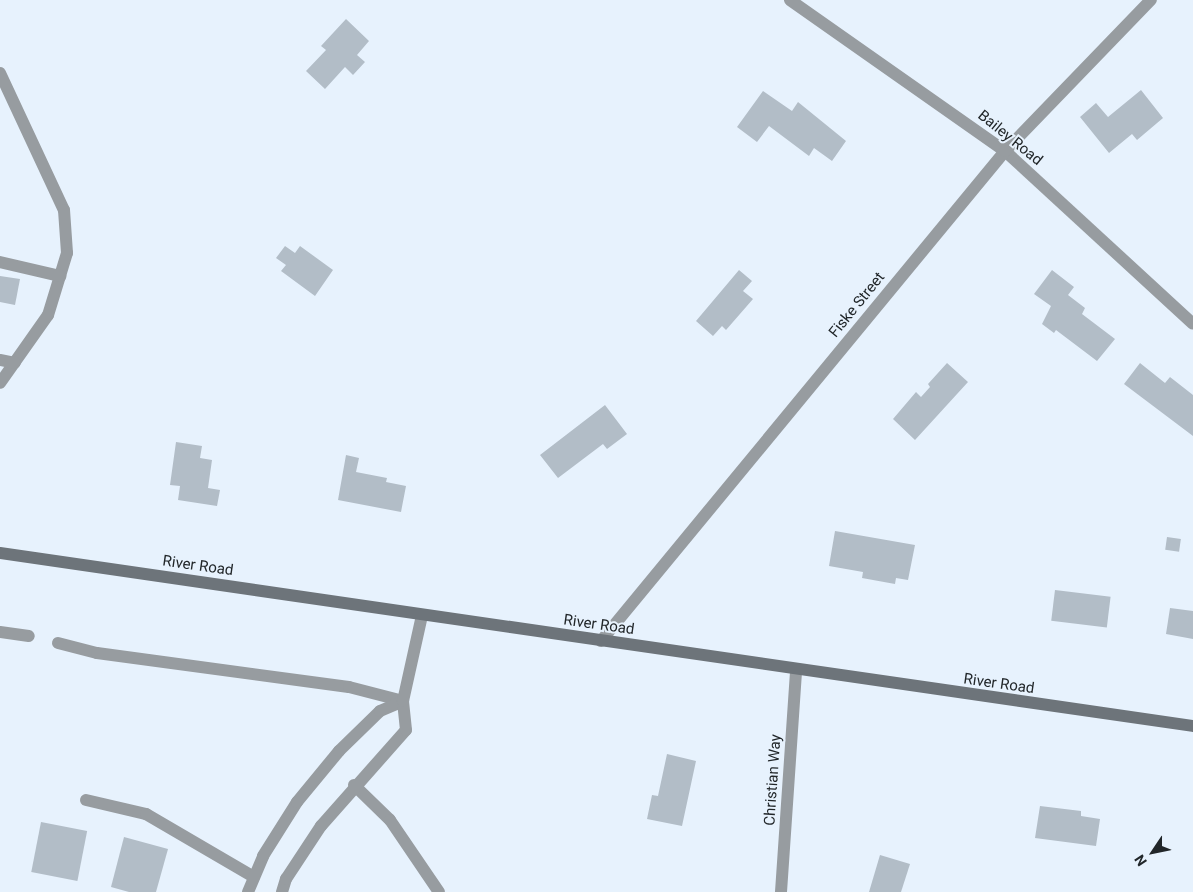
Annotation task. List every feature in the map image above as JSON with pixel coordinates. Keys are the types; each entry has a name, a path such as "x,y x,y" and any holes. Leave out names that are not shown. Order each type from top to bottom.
{"main road":[{"name":"River Road","path":"0,553 796,670 1193,726"}],"street":[{"name":"Bailey Road","path":"790,0 1005,151 1193,324"},
{"name":"Fiske Street","path":"601,641 1005,151 1151,0"},
{"path":"0,73 64,210 67,253 48,316 0,383"},
{"path":"0,262 60,276"},
{"path":"0,360 15,363"},
{"path":"282,892 286,879 321,826 354,785 406,730 403,701 422,615"},
{"path":"0,632 29,636"},
{"path":"58,642 97,653 349,687 403,701"},
{"name":"Christian Way","path":"782,892 796,670"},
{"path":"248,892 263,856 297,802 339,751 380,711 403,701"},
{"path":"354,785 390,820 439,892"},
{"path":"86,800 146,814 254,878"}],"building":[{"path":"346,19 369,41 357,55 365,62 353,75 345,67 325,89 306,71 326,50 321,46"},
{"path":"1141,90 1163,118 1137,140 1132,134 1109,153 1080,117 1096,103 1108,117"},
{"path":"763,91 792,111 798,102 846,141 832,161 814,148 809,156 769,126 757,142 737,127"},
{"path":"285,246 295,253 300,246 333,270 315,296 281,271 286,265 276,258"},
{"path":"739,270 752,281 743,291 753,299 726,330 722,326 713,336 696,321"},
{"path":"1052,270 1074,287 1068,295 1085,308 1082,314 1115,339 1097,361 1056,330 1054,333 1042,324 1051,306 1034,294"},
{"path":"0,276 20,279 15,305 0,302"},
{"path":"947,363 968,382 915,440 893,419 916,392 921,397 930,387 928,384"},
{"path":"1140,363 1165,383 1170,377 1193,395 1193,436 1124,384"},
{"path":"605,405 627,434 607,449 603,444 558,478 540,455"},
{"path":"176,442 202,446 200,458 212,460 208,488 220,490 217,506 178,500 180,486 170,485"},
{"path":"346,455 359,458 356,472 387,478 386,482 406,486 401,512 338,500"},
{"path":"835,531 915,545 908,580 896,578 895,584 862,578 863,572 829,566"},
{"path":"1167,537 1181,539 1179,552 1165,550"},
{"path":"1055,590 1111,597 1107,628 1051,621"},
{"path":"1170,608 1193,611 1193,639 1166,634"},
{"path":"667,754 696,761 682,826 647,819 652,795 658,796"},
{"path":"1040,806 1081,811 1081,816 1100,819 1096,846 1035,838"},
{"path":"41,822 87,831 77,881 31,872"},
{"path":"124,837 168,849 156,892 129,892 111,887"},
{"path":"880,855 910,864 901,892 869,892"}]}
